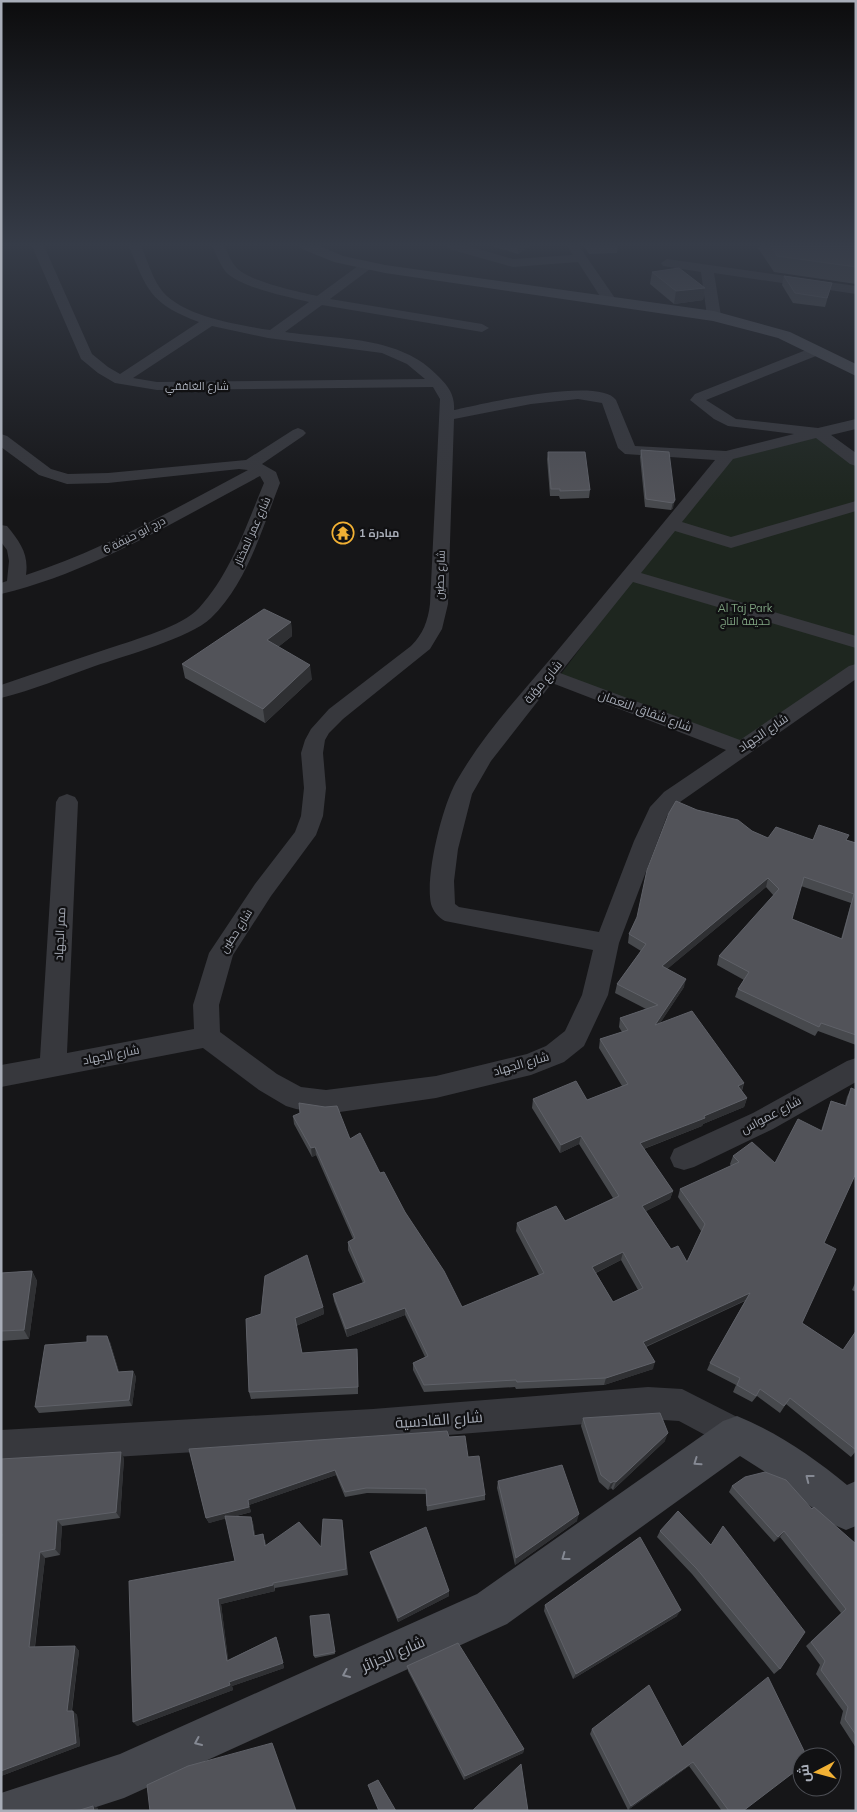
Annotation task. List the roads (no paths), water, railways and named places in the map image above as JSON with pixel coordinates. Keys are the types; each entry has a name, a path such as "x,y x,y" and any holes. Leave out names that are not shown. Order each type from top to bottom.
{"street":[{"name":"شارع الغافقي","path":"75,331 86,356 100,370 120,380 157,386 437,382"},
{"path":"120,380 195,331"},
{"name":"شارع حطين","path":"207,1037 206,1005 221,953 263,890 305,835 314,804 316,788 312,753 315,740 321,728 336,714 418,650 429,638 435,627 439,604 448,416 447,399 437,382 408,358 384,349 255,331"},
{"path":"274,334 279,331"},
{"path":"768,331 777,333 856,371"},
{"path":"816,351 700,396 697,400 719,416 732,422 856,438"},
{"path":"448,416 547,397 596,395 609,400 626,448 631,451 727,456 856,424"},
{"name":"درج أبو حنيفة 6","path":"8,587 78,563 256,466 298,433"},
{"path":"821,433 856,461"},
{"path":"5,447 45,472 67,479 108,478 204,467 256,466"},
{"name":"شارع مؤتة","path":"607,943 453,915 447,912 443,905 442,894 447,843 461,795 482,758 727,456"},
{"name":"شارع عمر المختار","path":"1,692 181,628 206,613 227,585 247,546 270,490 272,483 270,475 256,466"},
{"path":"672,524 731,543 856,506"},
{"path":"1,530 17,551 19,562 8,587"},
{"path":"629,575 856,642"},
{"name":"شارع الجهاد","path":"1,1076 207,1037 268,1082 296,1098 326,1102 355,1100 436,1087 530,1064 555,1054 575,1038 595,995 607,943 645,841 658,812 672,796 856,670"},
{"name":"شارع شقاق النعمان","path":"548,676 741,748"},
{"name":"ممر الجهاد","path":"53,1066 67,802"},
{"name":"شارع عمواس","path":"684,1158 763,1121 856,1069"},
{"name":"شارع القادسية","path":"1,1447 373,1425 648,1403 682,1405 765,1448 809,1477 852,1512"},
{"name":"شارع الجزائر","path":"14,1811 124,1775 492,1609 737,1435"}],"place":[{"name":"مبادرة 1","path":"343,533"}],"park label":[{"name":"Al Taj Park حديقة التاج","path":"745,614"}]}
